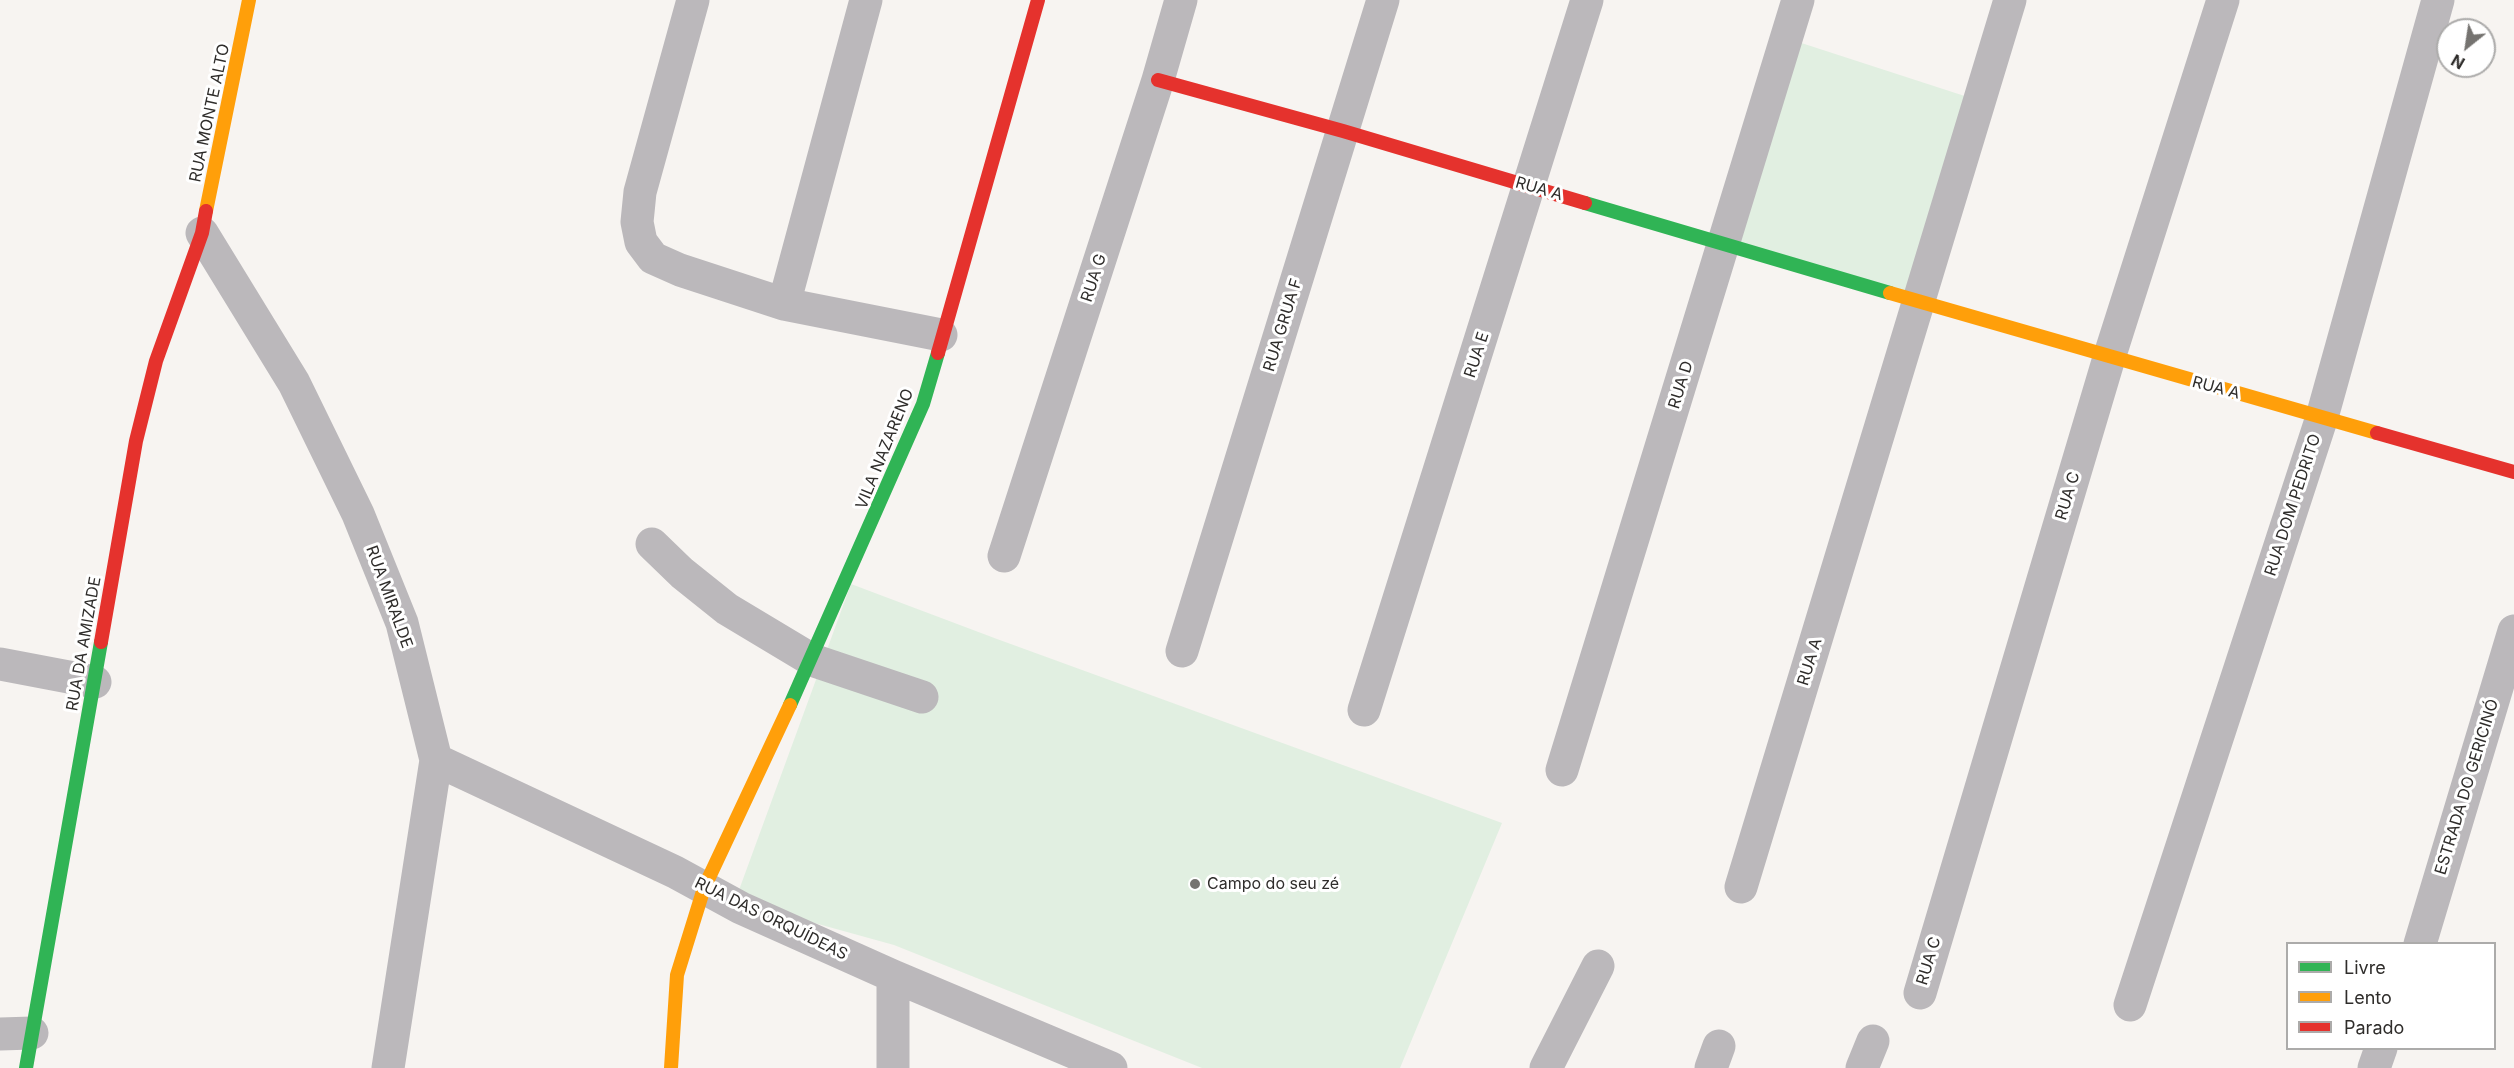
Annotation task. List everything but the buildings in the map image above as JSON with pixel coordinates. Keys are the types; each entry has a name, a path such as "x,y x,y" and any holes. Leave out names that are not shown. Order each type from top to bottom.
{"street":[{"name":"RUA MONTE ALTO","path":"202,233 249,0"},
{"path":"693,0 640,192 637,222 641,242 653,258 680,270 784,304 941,335"},
{"path":"784,304 866,0"},
{"name":"VILA NAZARENO","path":"671,1068 677,975 704,888 812,660 923,404 1038,0"},
{"name":"RUA G","path":"1004,556 1158,80 1181,0"},
{"name":"RUA GRUA F","path":"1182,651 1383,0"},
{"name":"RUA E","path":"1364,710 1587,0"},
{"name":"RUA D","path":"1562,770 1798,0"},
{"name":"RUA A","path":"1741,886 2010,0"},
{"name":"RUA C","path":"1920,993 2109,358 2223,0"},
{"name":"RUA DOM PEDRITO","path":"2130,1005 2322,417 2438,0"},
{"name":"RUA A","path":"1158,80 1343,131 1920,300 2109,358 2514,472"},
{"name":"RUA DA AMIZADE","path":"26,1068 136,441 156,361 202,233"},
{"name":"RUA MIRALDE","path":"202,233 294,383 358,514 402,623 436,760 388,1068"},
{"path":"652,544 682,573 727,609 812,660 922,697"},
{"name":"ESTRADA DO GERICINÓ","path":"2421,942 2514,631"},
{"path":"0,664 95,682"},
{"name":"RUA DAS ORQUÍDEAS","path":"436,760 675,872 741,908 893,976 1070,1060 1111,1068"},
{"path":"1546,1068 1598,966"},
{"path":"893,976 893,1068"},
{"path":"0,1034 32,1033"},
{"path":"2374,1068 2380,1050"}],"green space":[{"path":"1786,38 1980,101 1920,300 1725,244"},
{"name":"Campo do seu zé","path":"851,584 1502,823 1400,1068 1202,1068 894,945 735,901"}],"traffic: fast":[{"path":"1585,203 1890,293"},
{"path":"790,705 923,404 938,353"},
{"path":"26,1068 101,642"}],"traffic: slow":[{"path":"206,211 249,0"},
{"path":"1890,293 2377,433"},
{"path":"671,1068 677,975 704,888 790,705"}],"traffic: jam":[{"path":"938,353 1038,0"},
{"path":"1158,80 1343,131 1585,203"},
{"path":"101,642 136,441 156,361 202,233 206,211"},
{"path":"2377,433 2514,472"}],"place":[{"name":"Campo do seu zé","path":"1195,884"}]}
